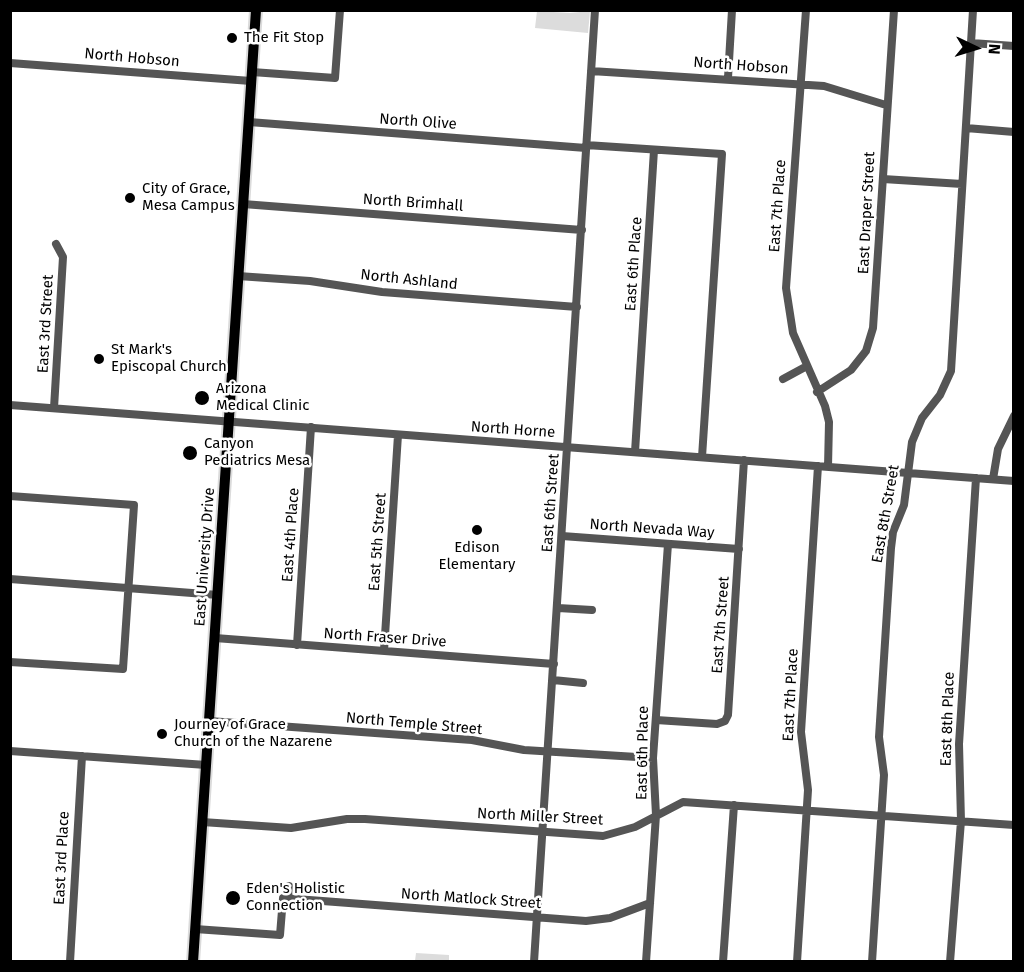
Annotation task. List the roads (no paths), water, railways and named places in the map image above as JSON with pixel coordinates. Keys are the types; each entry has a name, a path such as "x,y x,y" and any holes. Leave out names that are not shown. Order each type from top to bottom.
{"main road":[{"name":"East University Drive","path":"193,962 256,10"}],"street":[{"name":"North Hobson","path":"10,63 252,77 335,78 340,10"},
{"name":"East 6th Street","path":"534,962 595,10"},
{"path":"728,78 732,10"},
{"name":"East 7th Place","path":"797,962 808,790 801,732 823,466 829,422 793,333 786,288 806,10"},
{"name":"East Draper Street","path":"817,392 850,370 871,341 875,317 886,105 894,10"},
{"name":"East 8th Street","path":"872,962 884,773 879,737 891,548 893,532 904,505 916,429 940,395 951,371 973,10"},
{"path":"971,43 1014,46"},
{"name":"North Hobson","path":"591,71 728,78 824,86 886,105"},
{"name":"North Olive","path":"249,122 722,154 702,457"},
{"path":"966,128 1014,132"},
{"name":"East 6th Place","path":"635,452 654,150"},
{"path":"883,179 962,184"},
{"name":"North Brimhall","path":"243,204 582,230"},
{"name":"East 3rd Street","path":"54,408 63,257 56,244"},
{"name":"North Ashland","path":"238,276 310,281 382,292 577,307"},
{"path":"783,379 807,366"},
{"name":"North Horne","path":"10,405 1014,481"},
{"path":"993,479 998,449 1014,416"},
{"name":"East 4th Place","path":"297,645 312,427"},
{"name":"East 5th Street","path":"384,651 398,435"},
{"name":"East 7th Street","path":"656,720 717,724 727,718 744,460"},
{"name":"East 8th Place","path":"950,962 961,822 959,744 976,478"},
{"path":"10,496 134,505 123,669 10,662"},
{"name":"North Nevada Way","path":"562,536 739,549"},
{"name":"East 6th Place","path":"646,962 656,815 653,758 668,544"},
{"path":"10,579 218,595"},
{"path":"558,608 592,610"},
{"name":"North Fraser Drive","path":"215,639 554,664"},
{"path":"553,680 584,683"},
{"name":"North Temple Street","path":"209,721 472,740 524,750 653,758"},
{"path":"10,758 11,751 206,765"},
{"name":"East 3rd Place","path":"70,962 82,756"},
{"name":"North Miller Street","path":"202,822 291,828 347,819 365,819 603,836 635,827 684,802 1014,825"},
{"path":"723,962 734,805"},
{"path":"195,929 280,935 283,898 288,898 289,886"},
{"name":"North Matlock Street","path":"288,898 598,920 650,903"}],"place":[{"name":"The Fit Stop","path":"232,38"},
{"name":"City of Grace, Mesa Campus","path":"130,198"},
{"name":"St Mark's Episcopal Church","path":"99,359"},
{"name":"Arizona Medical Clinic","path":"202,398"},
{"name":"Canyon Pediatrics Mesa","path":"190,453"},
{"name":"Edison Elementary","path":"477,530"},
{"name":"Journey of Grace Church of the Nazarene","path":"162,734"},
{"name":"Eden's Holistic Connection","path":"233,898"}]}
